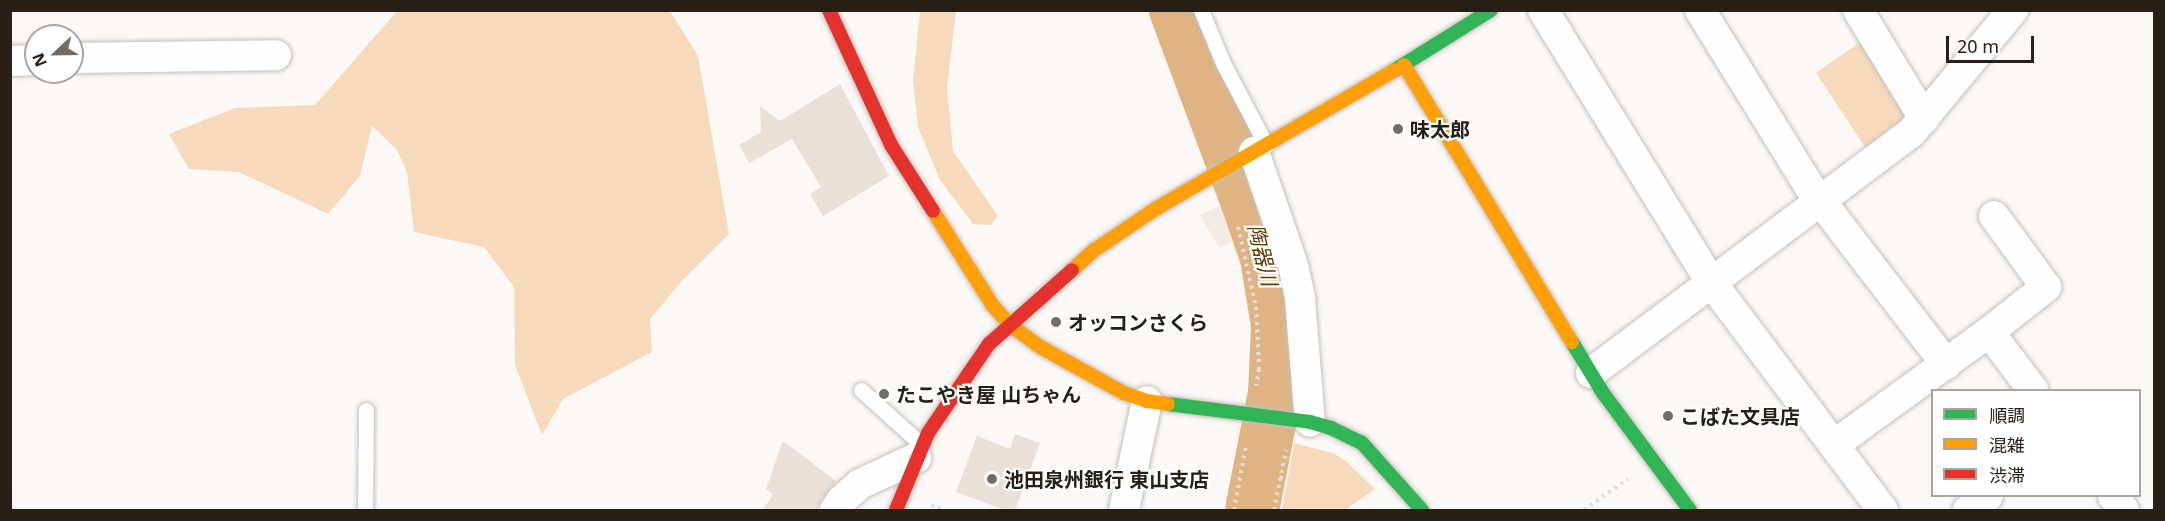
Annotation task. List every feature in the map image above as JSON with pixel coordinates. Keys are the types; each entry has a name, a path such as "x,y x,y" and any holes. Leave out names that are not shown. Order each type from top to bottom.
{"street":[{"path":"829,10 891,145 993,306 1010,325 1042,348 1124,393 1147,401 1297,421 1331,428 1362,443 1388,469 1422,510"},
{"path":"896,510 919,452 963,379 989,344 1093,250 1212,176 1404,65 1491,10"},
{"path":"1543,10 1711,282 1883,510"},
{"path":"1700,10 1820,200 1946,364"},
{"path":"1858,10 1924,118"},
{"path":"1591,373 1911,133 2013,10"},
{"path":"84,58 276,55"},
{"path":"1404,65 1591,373 1690,510"},
{"path":"1255,151 1293,265 1300,299 1297,421"},
{"path":"1834,445 1989,332 2046,287 1994,216"},
{"path":"1989,332 2032,389"},
{"path":"1124,510 1147,401"},
{"path":"835,510 841,501 860,484 919,452"},
{"path":"1968,510 1985,497"},
{"path":"2114,497 2124,510"}],"lane":[{"path":"1201,10 1255,151"},
{"path":"861,390 919,452"},
{"path":"365,510 366,410"}],"path":[{"path":"1238,227 1256,307 1259,369"},
{"path":"1234,510 1247,440"},
{"path":"1274,510 1287,444"},
{"path":"1584,510 1636,473"},
{"path":"1280,477 1292,479"},
{"path":"926,502 944,510"}],"shaded area":[{"path":"397,11 670,11 698,56 729,234 681,282 650,319 652,352 563,399 542,435 515,365 514,287 484,247 414,232 407,172 397,150 372,126 360,176 328,214 239,172 189,169 169,134 235,108 315,105"},
{"path":"920,11 956,11 947,88 953,151 998,216 991,225 973,224 940,180 918,127 913,81"},
{"path":"1863,40 1907,104 1902,121 1867,150 1816,73"},
{"path":"1227,202 1240,238 1219,248 1200,215"},
{"path":"1294,443 1333,453 1347,462 1375,489 1345,510 1282,510"}],"building":[{"path":"840,84 889,176 823,216 810,194 821,187 792,139 749,163 739,145 761,132 760,106 780,121"},
{"path":"1015,434 1040,443 1015,510 1005,510 956,492 977,436 1010,449"},
{"path":"783,441 836,481 816,510 763,510 773,494 766,489"}],"waterway":[{"name":"陶器川","path":"1176,10 1267,258 1278,325 1275,393 1252,510"}],"traffic: fast":[{"path":"1395,70 1491,10"},
{"path":"1572,342 1603,393 1690,510"},
{"path":"1168,404 1310,422 1331,428 1362,443 1422,510"}],"traffic: slow":[{"path":"1404,65 1572,342"},
{"path":"1072,270 1093,251 1157,208 1395,70"},
{"path":"933,211 993,306 1010,325 1042,348 1124,393 1147,401 1168,404"}],"traffic: jam":[{"path":"829,10 891,145 933,211"},
{"path":"896,510 928,433 989,344 1072,270"}],"place":[{"name":"味太郎","path":"1398,129"},
{"name":"オッコンさくら","path":"1056,322"},
{"name":"たこやき屋 山ちゃん","path":"884,394"},
{"name":"こばた文具店","path":"1668,416"},
{"name":"池田泉州銀行 東山支店","path":"992,479"}]}
